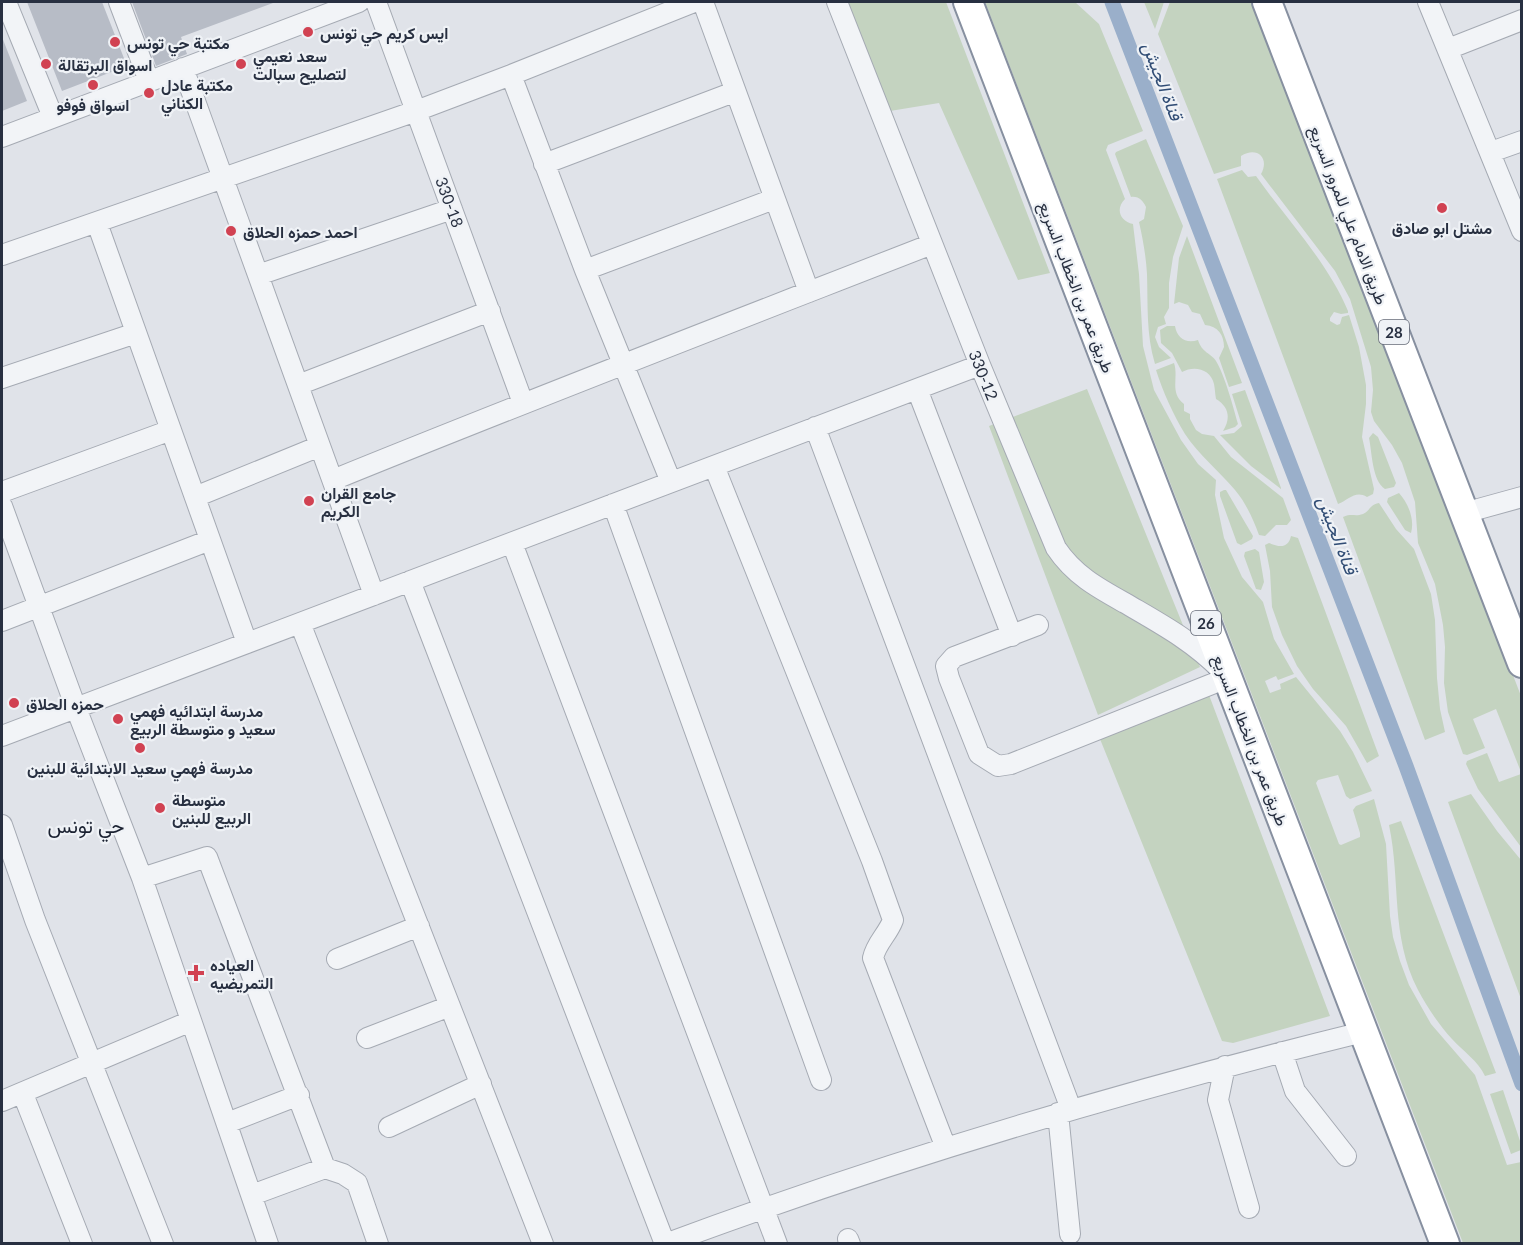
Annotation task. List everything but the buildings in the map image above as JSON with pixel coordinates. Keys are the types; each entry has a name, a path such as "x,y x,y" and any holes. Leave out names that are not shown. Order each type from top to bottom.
{"highway":[{"name":"طريق عمر بن الخطاب السريع","path":"968,2 1445,1244"},
{"name":"طريق الامام علي للمرور السريع","path":"1267,2 1521,663"}],"street":[{"path":"119,2 149,81"},
{"path":"2,137 359,2"},
{"name":"330-18","path":"376,2 523,403"},
{"path":"2,255 416,111 694,2"},
{"path":"702,2 809,292"},
{"name":"330-12","path":"837,2 980,365 1052,539 1062,557 1085,580 1188,641 1226,676"},
{"path":"1428,2 1491,152 1521,231"},
{"path":"7,12 54,117"},
{"path":"1448,49 1521,20"},
{"path":"183,68 374,595"},
{"path":"512,75 585,270 671,482"},
{"path":"544,164 734,92"},
{"path":"1491,152 1521,141"},
{"path":"585,270 774,199"},
{"path":"258,275 452,209"},
{"path":"97,223 247,643"},
{"path":"333,480 523,403 624,366 932,244"},
{"path":"298,385 490,311"},
{"path":"2,378 136,333"},
{"path":"2,736 980,365"},
{"path":"917,389 1012,636"},
{"path":"815,427 1064,1111 1070,1234"},
{"path":"2,492 171,430"},
{"path":"195,497 320,446"},
{"path":"714,466 872,861 893,920 874,950 873,958 946,1148"},
{"path":"1464,513 1521,497"},
{"path":"613,504 821,1080"},
{"path":"2,506 76,708 142,878 268,1244"},
{"path":"2,621 210,540"},
{"path":"512,543 777,1244"},
{"path":"410,581 665,1244 763,1207 1064,1111 1225,1066 1364,1032"},
{"path":"300,623 543,1244"},
{"path":"1038,625 954,657 946,666 979,754 998,766 1011,764 1226,676"},
{"path":"2,825 35,920 161,1243"},
{"path":"142,878 207,857 325,1168"},
{"path":"337,959 419,926"},
{"path":"367,1038 450,1006"},
{"path":"2,1101 191,1021"},
{"path":"1282,1052 1294,1091 1346,1156"},
{"path":"1225,1066 1218,1100 1249,1208"},
{"path":"389,1127 481,1084"},
{"path":"22,1094 82,1244"},
{"path":"227,1123 299,1095"},
{"path":"252,1195 325,1168 343,1174 357,1183 378,1244"}],"green space":[{"path":"848,2 946,2 1050,273 1018,280 939,103 890,111"},
{"path":"985,2 1075,2 1099,24 1143,131 1108,145 1106,150 1125,199 1120,207 1120,214 1133,224 1139,274 1143,346 1154,390 1181,440 1198,464 1216,480 1215,495 1224,538 1242,577 1263,602 1274,639 1294,674 1278,680 1276,676 1265,681 1270,693 1281,689 1280,684 1296,677 1340,731 1372,791 1350,799 1346,796 1338,775 1318,780 1316,783 1341,845 1360,837 1353,810 1356,806 1374,799 1386,844 1390,916 1400,961 1409,985 1431,1024 1475,1075 1507,1165 1521,1162 1521,1243 1463,1243"},
{"path":"1144,2 1164,2 1155,29"},
{"path":"1170,2 1255,2 1521,696 1521,772 1496,709 1473,719 1485,748 1467,755 1463,754 1448,712 1444,683 1443,625 1435,584 1418,543 1415,502 1402,463 1374,421 1371,412 1373,390 1371,367 1350,299 1335,271 1261,174 1264,163 1260,155 1247,153 1241,156 1241,166 1214,174 1158,34"},
{"path":"1146,139 1183,226 1173,257 1169,283 1169,308 1164,317 1166,324 1158,327 1155,337 1159,347 1171,358 1155,364 1149,331 1146,261 1139,222 1144,219 1146,207 1140,199 1131,197 1115,154"},
{"path":"1242,170 1248,177 1256,176 1306,241 1329,275 1348,311 1348,313 1341,314 1334,312 1330,321 1337,325 1340,324 1342,317 1349,315 1359,347 1366,385 1362,437 1374,489 1373,494 1367,497 1355,495 1338,504 1217,179"},
{"path":"1187,236 1242,383 1229,387 1219,358 1224,347 1219,332 1205,325 1200,314 1192,312 1188,305 1179,302 1174,304 1179,258"},
{"path":"1167,326 1175,326 1183,339 1198,340 1202,348 1214,358 1226,383 1234,409 1238,424 1235,427 1223,431 1228,417 1226,409 1216,399 1214,384 1209,375 1197,369 1182,372 1172,353 1161,343 1160,330"},
{"path":"1174,363 1177,395 1184,404 1184,411 1190,414 1196,430 1202,434 1214,436 1231,457 1283,498 1291,520 1287,525 1276,525 1265,536 1259,535 1239,495 1185,434 1176,419 1156,370"},
{"path":"1087,389 1200,667 1098,715 989,426"},
{"path":"1245,390 1281,489 1251,466 1220,435 1234,433 1242,426 1232,394"},
{"path":"1373,433 1378,437 1396,483 1394,487 1385,489 1377,480 1369,438"},
{"path":"1224,490 1253,536 1241,545 1237,543 1220,496 1220,492"},
{"path":"1399,493 1410,512 1411,533 1405,530 1387,502 1388,498"},
{"path":"1379,503 1396,529 1414,549 1431,594 1435,620 1440,709 1445,732 1425,740 1343,517 1363,514"},
{"path":"1291,536 1298,538 1379,756 1367,763 1346,726 1313,689 1297,666 1272,607 1270,571 1265,545 1269,543 1285,545"},
{"path":"1255,549 1259,552 1264,582 1261,590 1256,589 1244,556 1245,552"},
{"path":"1209,695 1330,1016 1233,1043 1222,1041 1100,739"},
{"path":"1487,753 1499,782 1521,774 1521,847 1478,789 1466,764 1467,761"},
{"path":"1471,794 1521,860 1521,999 1448,802"},
{"path":"1401,821 1496,1073 1485,1076 1474,1061 1447,1034 1425,1003 1409,969 1400,929 1389,825"},
{"path":"1503,1090 1521,1144 1521,1150 1511,1154 1490,1094"}],"waterway":[{"name":"قناة الجيش","path":"1112,2 1406,766 1522,1084"}],"place":[{"name":"ايس كريم حي تونس","path":"308,32"},
{"name":"مكتبة حي تونس","path":"115,42"},
{"name":"اسواق البرتقالة","path":"46,64"},
{"name":"سعد نعيمي لتصليح سبالت","path":"241,64"},
{"name":"اسواق فوفو","path":"93,85"},
{"name":"مكتبة عادل الكناني","path":"149,93"},
{"name":"مشتل ابو صادق","path":"1442,208"},
{"name":"احمد حمزه الحلاق","path":"231,231"},
{"name":"جامع القران الكريم","path":"309,501"},
{"name":"حمزه الحلاق","path":"14,703"},
{"name":"مدرسة ابتدائيه فهمي سعيد و متوسطة الربيع","path":"118,719"},
{"name":"مدرسة فهمي سعيد الابتدائية للبنين","path":"140,748"},
{"name":"متوسطة الربيع للبنين","path":"160,808"},
{"name":"العياده التمريضيه","path":"196,973"}],"district":[{"name":"حي تونس","path":"86,825"}]}
